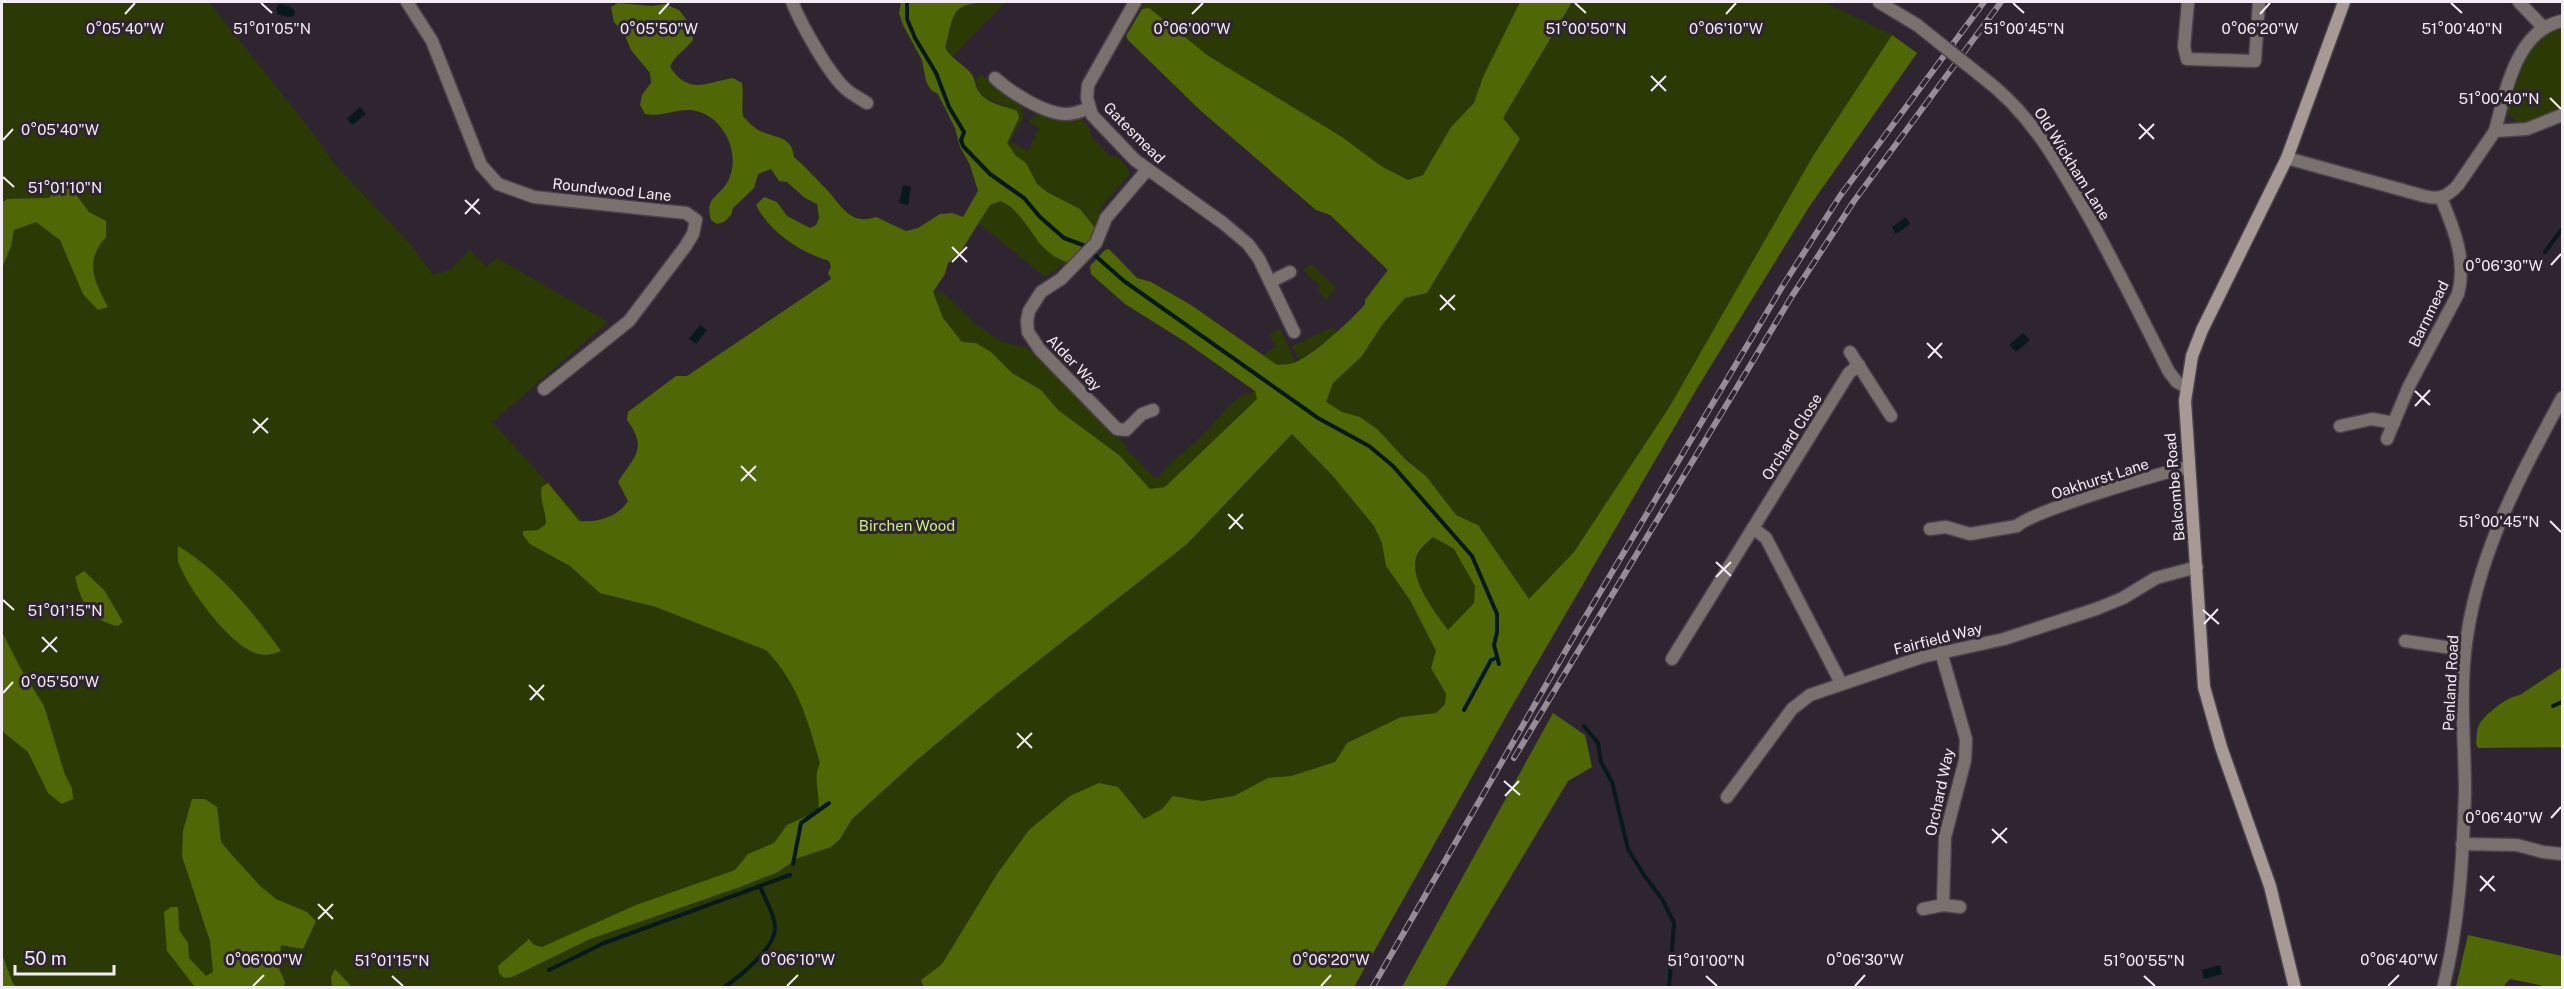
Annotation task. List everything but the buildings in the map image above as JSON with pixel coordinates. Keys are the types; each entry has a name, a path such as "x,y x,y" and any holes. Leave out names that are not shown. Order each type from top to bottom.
{"street":[{"name":"Roundwood Lane","path":"406,2 432,40 481,165 498,184 534,197 686,213 696,220 693,234 685,247 629,321 544,389"},
{"path":"792,2 812,41 835,75 846,89 867,103"},
{"name":"Gatesmead","path":"1135,2 1092,77 1087,98 1089,108 1097,120 1147,170 1236,232 1259,259 1294,332"},
{"name":"Old Wickham Lane","path":"1879,2 1917,26 1982,76 2020,110 2039,134 2099,236 2169,372 2177,382 2186,387"},
{"path":"2188,2 2184,47 2187,59 2255,61 2259,2"},
{"name":"Balcombe Road","path":"2295,987 2270,886 2207,704 2201,664 2197,567 2185,425 2186,387 2192,356 2202,330 2287,158 2344,2"},
{"path":"2519,2 2543,27"},
{"path":"2287,158 2424,196 2441,198 2451,193 2458,185 2494,131 2504,91 2526,46 2543,27 2562,21"},
{"path":"994,78 1016,95 1058,113 1067,114 1089,108"},
{"path":"2494,131 2527,129 2562,115"},
{"name":"Alder Way","path":"1147,170 1106,218 1096,243 1061,279 1041,292 1029,311 1028,332 1040,350 1117,429 1126,429 1142,414 1154,410"},
{"name":"Barnmead","path":"2387,439 2409,386 2458,294 2462,281 2461,253 2441,198"},
{"path":"1270,282 1290,272"},
{"path":"1850,352 1891,416"},
{"name":"Orchard Close","path":"1672,659 1849,373 1859,365"},
{"name":"Penland Road","path":"2443,987 2458,898 2465,791 2462,691 2465,650 2473,601 2488,549 2520,476 2562,398"},
{"path":"2340,426 2372,419 2394,423"},
{"name":"Oakhurst Lane","path":"1930,529 1946,527 1970,534 2017,526 2022,522 2189,467"},
{"path":"1753,528 1766,538 1841,683"},
{"name":"Fairfield Way","path":"1727,797 1792,709 1810,695 1941,652 2004,639 2096,609 2123,598 2156,578 2197,567"},
{"path":"2405,641 2465,650"},
{"name":"Orchard Way","path":"1941,652 1966,739 1965,760 1945,837 1943,905"},
{"path":"2462,844 2517,845 2542,852 2562,854"},
{"path":"1923,909 1943,905 1960,907"}],"green space":[{"path":"2,2 209,2 337,167 411,245 433,275 450,270 469,250 486,267 497,258 608,322 492,422 586,525 774,650 806,705 840,839 852,819 917,760 996,694 1187,544 1292,434 1332,475 1374,526 1382,543 1386,566 1410,600 1436,651 1437,681 1446,694 1445,704 1436,713 1401,717 1347,743 1335,762 1291,776 1268,778 1235,796 1201,801 1173,796 1162,809 1144,819 1130,801 997,874 942,964 921,980 926,987 2,988"},
{"name":"Birchen Wood","path":"901,2 981,2 964,6 958,10 952,19 945,48 971,74 982,96 991,102 1017,111 1019,118 1007,143 1016,156 1026,163 1037,184 1047,192 1080,209 1095,228 1095,234 1089,244 1067,262 1046,250 1011,207 1001,201 990,205 961,251 948,263 945,274 933,292 943,318 962,342 976,343 991,352 1012,373 1041,390 1058,410 1119,455 1150,489 1165,487 1257,399 1255,391 1184,341 1125,304 1091,274 1090,266 1105,250 1109,249 1137,278 1151,282 1191,305 1277,365 1296,362 1332,336 1365,304 1365,300 1388,270 1330,215 1316,210 1201,111 1128,40 1126,36 1142,9 1149,8 1207,55 1342,137 1381,166 1408,180 1423,175 1451,127 1474,103 1483,77 1520,2 1572,2 1503,118 1520,139 1427,293 1405,298 1382,325 1362,356 1333,383 1326,402 1342,412 1360,417 1377,429 1406,460 1426,476 1456,515 1478,525 1529,599 1574,552 1670,406 1813,156 1892,35 1917,53 1809,207 1699,385 1505,718 1354,987 924,988 921,980 942,964 997,874 1029,830 1070,796 1099,783 1118,787 1144,819 1162,809 1173,796 1202,801 1234,796 1268,778 1291,776 1335,762 1347,743 1401,717 1436,713 1445,704 1446,694 1431,668 1436,651 1410,600 1386,566 1382,543 1374,526 1332,475 1292,434 1187,544 996,694 917,760 852,819 840,839 831,847 798,858 778,872 740,887 590,939 512,977 504,978 499,973 498,966 529,939 534,945 542,947 636,905 735,870 748,854 774,843 787,825 818,811 817,775 820,763 811,732 794,689 766,650 656,607 600,593 570,566 530,544 523,535 523,531 538,530 546,524 541,492 542,487 548,483 579,521 600,520 624,507 628,501 618,482 634,458 638,445 637,438 627,420 628,412 676,376 687,376 831,279 828,273 831,267 829,261 787,240 769,224 756,205 764,197 777,202 787,216 810,228 816,225 819,218 817,204 805,198 787,182 779,181 771,169 758,174 754,188 733,208 731,215 724,222 717,224 711,220 709,207 711,202 724,187 732,171 733,161 729,140 717,123 700,112 686,110 645,114 640,105 642,95 651,83 650,73 631,50 624,33 614,22 611,7 618,3 652,6 665,4 679,10 691,26 693,40 677,56 670,67 677,76 691,84 698,85 733,78 742,83 743,116 759,131 787,142 793,150 794,157 847,213 859,219 876,217 906,231 918,228 940,214 952,213 963,217 978,191 970,165 960,147 955,128 938,94 931,90 926,81 922,60 899,13","holes":["1433,537 1454,549 1475,586 1474,603 1448,630 1423,592 1415,571 1415,560 1419,551"]},
{"path":"981,2 1006,2 951,58 945,48 952,19 961,7"},
{"path":"1144,2 1520,2 1483,77 1474,103 1451,127 1423,175 1408,180 1381,166 1342,137 1207,55 1149,9 1141,8"},
{"path":"1572,2 1824,2 1892,35 1813,156 1670,406 1574,552 1529,599 1478,525 1456,515 1426,476 1360,417 1342,412 1326,403 1333,383 1362,356 1382,325 1405,298 1427,293 1520,140 1503,118"},
{"path":"2562,27 2562,111 2530,124 2519,124 2507,113 2507,104 2521,69 2541,39"},
{"path":"981,74 1003,94 1023,107 1023,119 1010,142 1028,151 1039,128 1029,122 1039,114 1052,112 1080,116 1091,131 1091,137 1111,157 1117,156 1127,167 1130,174 1102,206 1095,228 1080,209 1047,192 1037,184 1026,163 1016,156 1007,143 1019,119 1005,106 981,94 976,79"},
{"path":"62,184 74,192 89,212 106,221 106,237 95,254 93,263 95,280 108,307 98,310 83,294 60,240 36,222 14,230 11,246 2,268 2,203 7,199 49,198"},
{"path":"1001,201 1019,215 1047,251 1067,262 1045,277 982,226 979,223 990,205"},
{"path":"1312,265 1336,288 1326,299 1317,290 1320,286 1303,270"},
{"path":"933,292 943,293 977,325 1000,341 1027,348 1127,446 1125,448 1156,479 1205,434 1231,404 1255,391 1257,399 1165,487 1150,489 1119,455 1057,410 1041,390 1012,373 991,352 976,343 962,342 943,318"},
{"path":"1331,328 1338,332 1299,360 1292,346"},
{"path":"1280,329 1296,363 1277,365 1263,355 1276,347 1269,334"},
{"path":"1433,537 1456,551 1475,586 1474,603 1448,630 1423,592 1416,571 1416,560 1420,551"},
{"path":"178,546 194,556 235,593 281,651 258,654 247,649 224,629 201,602 184,575 178,562"},
{"path":"84,571 104,590 123,622 118,626 100,620 84,603 75,577"},
{"path":"2,632 44,706 65,775 72,788 73,799 62,804 48,793 28,752 2,731"},
{"path":"2562,667 2562,747 2478,748 2477,729 2486,716 2503,702 2520,695"},
{"path":"1553,713 1585,735 1592,767 1568,781 1445,987 1402,987"},
{"path":"192,799 205,799 217,807 221,842 260,886 276,899 307,912 316,921 303,949 281,945 278,967 285,982 284,987 195,987 167,951 164,912 171,907 178,907 179,930 188,943 189,958 206,976 213,972 210,941 182,856 183,831"},
{"path":"2468,935 2562,956 2562,987 2549,987 2510,979 2503,987 2456,987"},
{"path":"2,954 13,984 17,987 2,987"},
{"path":"335,969 351,987 332,987 331,977"}],"shaded area":[{"path":"279,4 289,6 295,11 294,16 277,14 276,9"},
{"path":"360,107 366,114 352,125 347,119"},
{"path":"903,185 911,187 908,205 899,203"},
{"path":"1906,217 1910,224 1896,234 1892,227"},
{"path":"700,325 707,330 696,344 689,339"},
{"path":"2023,333 2030,340 2016,352 2009,345"},
{"path":"2220,965 2222,974 2204,979 2202,970"}],"waterway":[{"path":"907,2 907,19 915,38 936,73 949,107 964,132 961,140 963,146 990,174 1024,198 1040,217 1064,238 1083,245 1124,281 1318,418 1369,446 1393,466 1472,556 1497,614 1494,645 1499,664"},
{"path":"2545,252 2562,229"},
{"path":"1464,710 1491,660 1496,658"},
{"path":"2553,706 2562,702"},
{"path":"1584,726 1598,743 1601,762 1612,782 1628,849 1662,899 1674,923 1669,988"},
{"path":"793,864 801,823 829,803"},
{"path":"549,970 604,943 790,875"},
{"path":"723,988 763,953 774,935 773,916 760,886"}],"railway":[{"path":"1372,988 1577,631 1782,287 1840,196 1984,2"},
{"path":"1514,758 1792,296 1854,201 2001,2"}]}
